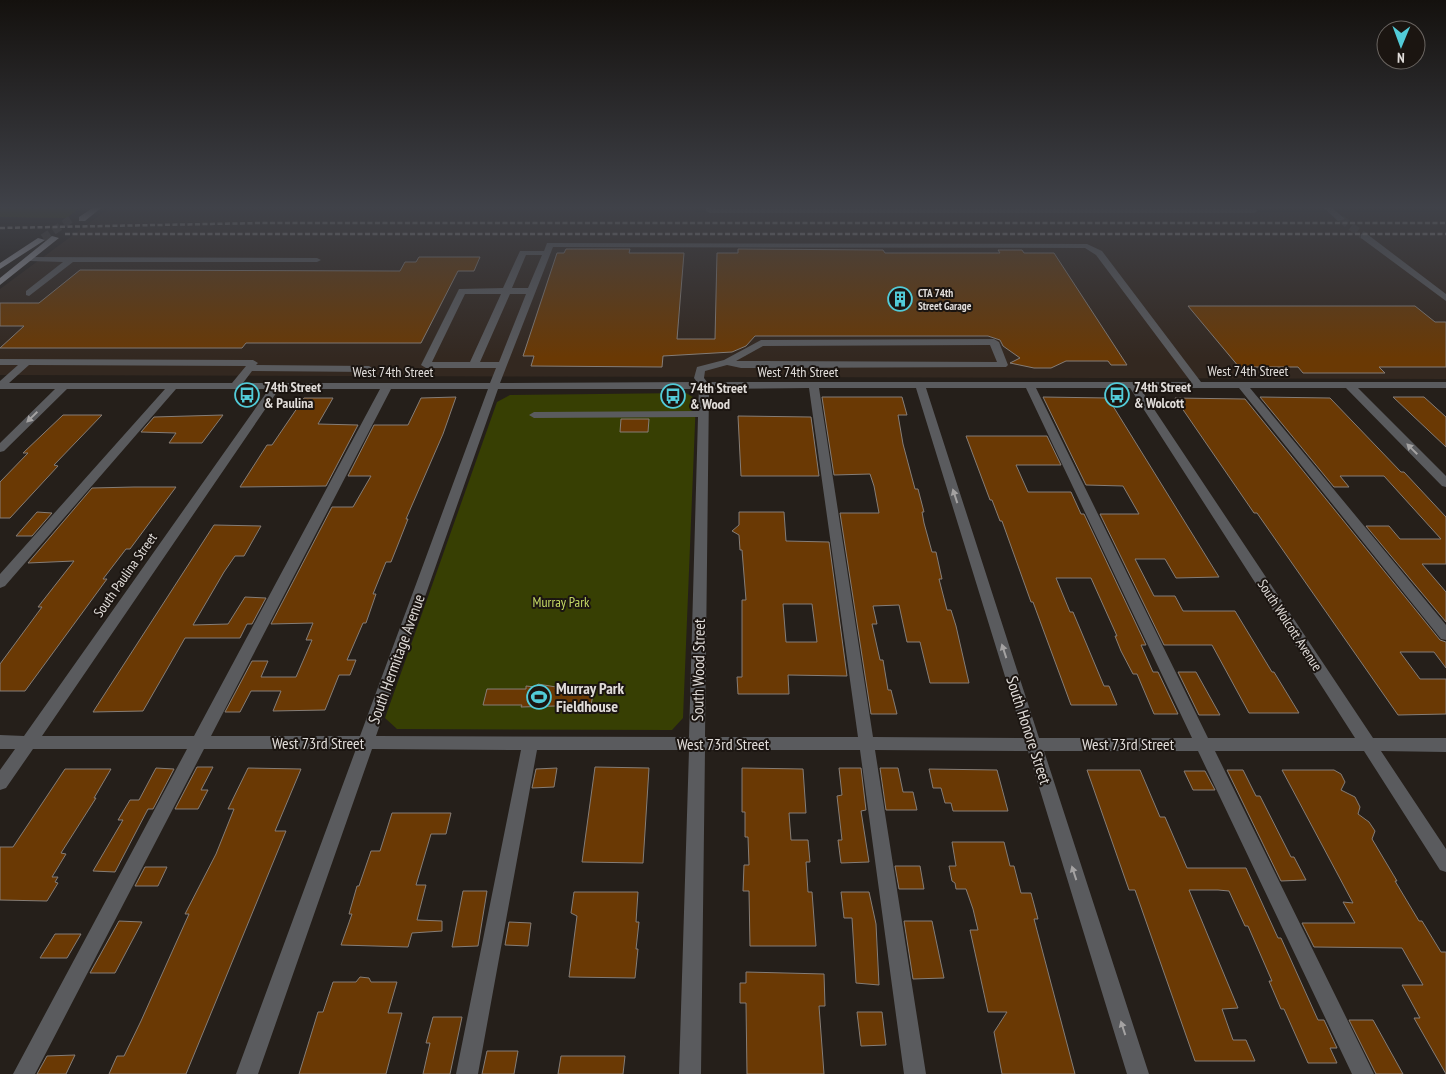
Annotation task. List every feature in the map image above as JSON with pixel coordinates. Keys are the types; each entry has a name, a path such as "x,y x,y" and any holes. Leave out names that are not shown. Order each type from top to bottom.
{"main road":[{"path":"0,267 15,257"},
{"path":"0,282 31,257"}],"street":[{"path":"474,365 521,257"},
{"name":"South Hermitage Avenue","path":"247,1074 494,386 545,257"},
{"path":"1102,257 1198,385"},
{"path":"1392,257 1446,298"},
{"path":"29,259 318,260"},
{"path":"30,293 71,259"},
{"path":"502,365 426,365 462,291 531,291"},
{"path":"704,386 714,379 715,370 710,365 727,362 761,343 994,342 1003,364 741,365 727,362"},
{"path":"0,362 253,363 235,386"},
{"path":"0,386 27,362"},
{"path":"908,364 912,379 920,386 926,379 921,364"},
{"path":"249,368 368,369"},
{"path":"1029,385 1363,1074"},
{"name":"South Wolcott Avenue","path":"1133,385 1446,864"},
{"path":"1242,385 1446,635"},
{"path":"1349,385 1446,483"},
{"name":"West 74th Street","path":"0,386 1446,385"},
{"path":"0,449 64,386"},
{"path":"0,583 173,386"},
{"name":"South Paulina Street","path":"0,783 276,386"},
{"path":"24,1074 387,386"},
{"name":"South Wood Street","path":"690,1074 704,386"},
{"path":"814,386 916,1074"},
{"name":"South Honore Street","path":"920,386 1138,1074"},
{"path":"534,415 704,414"},
{"name":"West 73rd Street","path":"0,742 1446,745"},
{"path":"467,1074 530,743"}],"shaded area":[{"path":"43,257 1446,257 1446,379 0,375 0,289"}],"green space":[{"name":"Murray Park","path":"686,393 696,399 683,718 672,730 397,729 385,718 497,402 510,395"}],"building":[{"path":"419,257 480,257 474,271 458,271 421,343 246,343 242,348 0,348 24,326 0,326 0,303 39,303 80,270 400,271 405,262 416,262"},
{"name":"CTA 74th Street Garage","path":"556,257 684,257 677,339 715,339 717,257 1057,257 1127,365 1111,365 1108,361 1066,361 1051,368 1034,368 1010,363 1020,358 1003,346 1000,340 988,336 755,336 746,346 732,352 663,356 662,367 531,366 534,356 523,356"},
{"path":"1188,306 1415,306 1435,322 1446,322 1446,367 1379,367 1385,373 1303,373 1298,367 1239,367"},
{"path":"456,397 443,434 406,519 408,519 391,562 386,562 373,594 376,594 366,623 363,623 347,660 356,660 350,675 339,675 325,710 273,711 281,691 251,691 240,712 225,712 252,661 268,661 261,677 296,677 312,640 306,640 313,623 271,624 332,507 353,507 371,476 348,476 374,425 408,425 421,398"},
{"path":"822,397 902,397 907,415 898,415 903,444 915,489 918,489 924,512 922,512 924,523 932,552 936,552 942,579 939,579 947,610 951,610 956,626 969,683 930,683 920,642 907,642 899,605 873,606 877,624 872,624 880,660 883,660 888,690 891,690 897,714 871,714 840,513 879,513 874,486 870,474 834,475"},
{"path":"1043,397 1108,398 1219,577 1176,578 1165,559 1135,559 1154,596 1175,596 1183,611 1235,611 1299,713 1249,713 1212,645 1164,645 1100,514 1139,514 1123,486 1086,485"},
{"path":"1260,397 1330,398 1446,517 1446,564 1422,564 1446,592 1446,622 1366,526 1389,526 1400,539 1441,539 1384,476 1340,476 1349,487 1334,487"},
{"path":"1393,397 1424,397 1446,417 1446,447"},
{"path":"304,398 333,398 318,424 358,425 326,486 240,487 267,445 272,445"},
{"path":"1175,398 1245,399 1440,640 1446,642 1446,668 1434,652 1400,652 1420,679 1446,679 1446,714 1398,715 1257,513 1254,513"},
{"path":"63,415 102,415 54,465 58,466 10,518 0,518 0,482 28,453 23,453"},
{"path":"223,415 202,443 169,443 176,433 141,432 154,417"},
{"path":"738,416 811,417 819,476 741,476"},
{"path":"621,419 649,419 648,432 620,432"},
{"path":"966,436 1047,436 1061,465 1016,465 1028,492 1071,492 1081,514 1084,514 1146,645 1141,645 1153,672 1158,672 1178,714 1154,714 1137,674 1133,674 1121,651 1115,636 1117,636 1091,578 1056,578 1070,612 1073,612 1104,686 1109,686 1117,705 1071,705 1002,521 1000,521 992,500 990,500"},
{"path":"176,487 130,549 126,549 103,579 107,579 25,691 0,691 0,664 42,607 38,607 74,561 28,563 92,488"},
{"path":"37,512 52,513 32,536 16,536"},
{"path":"739,512 784,512 786,541 829,542 847,676 788,675 789,694 738,694 737,677 742,677 742,600 746,600 739,535 732,531 739,525","holes":["783,604 812,604 817,642 786,642"]},
{"path":"214,525 261,526 244,556 235,556 224,572 193,625 228,624 245,597 266,598 252,624 247,624 240,638 185,638 143,711 93,712"},
{"path":"1178,672 1196,672 1220,715 1199,715"},
{"name":"Murray Park Fieldhouse","path":"538,684 556,687 555,689 594,689 591,705 521,707 522,705 483,705 487,689 526,689 526,686 535,687"},
{"path":"197,767 213,767 201,790 208,790 198,809 175,809"},
{"path":"595,767 649,768 643,863 582,862"},
{"path":"156,768 174,769 153,809 148,809 115,872 93,871 123,820 118,820 130,800 139,800"},
{"path":"248,768 301,769 275,831 286,831 186,1074 109,1074 117,1056 124,1056 141,1021 189,914 185,914 216,854 234,809 228,809"},
{"path":"557,768 554,787 532,788 536,769"},
{"path":"742,768 803,769 806,813 789,813 791,840 808,840 810,862 806,862 808,892 812,892 816,946 750,946 749,891 743,891 744,865 749,865 748,837 745,837 745,812 742,812"},
{"path":"839,768 861,768 866,810 861,811 869,862 841,863 838,840 842,840 837,796 842,795"},
{"path":"880,768 898,768 903,792 913,792 917,810 886,810"},
{"path":"65,769 111,769 94,798 96,798 61,853 66,854 52,877 58,877 55,882 58,883 47,901 0,900 0,847 13,847"},
{"path":"929,769 997,770 1008,811 953,811 951,803 945,803 941,788 933,788"},
{"path":"1087,770 1140,770 1160,817 1165,817 1187,868 1246,868 1278,938 1281,938 1318,1020 1324,1020 1337,1048 1330,1048 1337,1063 1308,1063 1284,1009 1281,1009 1269,981 1272,981 1248,926 1245,926 1229,891 1218,890 1189,890 1238,1008 1222,1009 1233,1040 1246,1040 1255,1061 1195,1061 1135,890 1129,890"},
{"path":"1227,770 1243,770 1256,796 1260,796 1291,857 1294,857 1306,880 1281,881"},
{"path":"1282,770 1334,770 1341,774 1345,782 1341,790 1355,797 1360,807 1358,814 1369,822 1375,831 1372,839 1397,881 1395,881 1419,921 1422,921 1441,952 1446,952 1446,1074 1414,1018 1420,1018 1402,985 1423,985 1402,948 1314,947 1302,923 1355,923 1343,902 1353,903"},
{"path":"1184,771 1205,771 1215,790 1193,790"},
{"path":"392,813 451,813 446,834 431,834 416,885 426,885 417,920 442,921 442,931 412,933 408,947 341,945 352,914 349,914 357,886 359,886 371,851 380,851"},
{"path":"952,842 1004,842 1010,866 1014,866 1021,893 1031,893 1038,919 1034,919 1075,1074 1002,1074 994,1032 1007,1012 988,1012 970,930 978,930 973,909 966,889 956,889 955,883 952,881 949,866 956,866"},
{"path":"895,866 920,866 924,889 899,889"},
{"path":"145,867 167,867 158,886 135,886"},
{"path":"463,891 487,891 478,946 452,947"},
{"path":"574,892 638,892 636,922 639,922 635,978 569,977 577,916 571,913"},
{"path":"841,892 869,892 876,924 879,985 856,983 852,918 844,918"},
{"path":"119,921 142,922 115,973 90,973"},
{"path":"904,921 932,921 944,978 913,979"},
{"path":"509,922 531,923 528,946 505,945"},
{"path":"55,934 81,934 67,958 40,958"},
{"path":"746,972 824,974 825,1006 819,1006 824,1074 747,1074 746,1003 740,1003 740,983 746,983"},
{"path":"360,977 369,978 371,982 397,982 388,1013 402,1013 386,1074 299,1074 318,1012 323,1012 333,982 356,982"},
{"path":"857,1012 882,1012 886,1045 861,1046"},
{"path":"433,1017 462,1017 450,1074 423,1074 430,1043 426,1043"},
{"path":"1349,1020 1373,1020 1403,1074 1376,1074"},
{"path":"487,1051 518,1051 514,1074 482,1074"},
{"path":"75,1055 66,1074 37,1074 47,1056"},
{"path":"561,1056 625,1056 623,1074 558,1074"}],"place":[{"name":"CTA 74th Street Garage","path":"900,299"},
{"name":"74th Street & Paulina","path":"247,395"},
{"name":"74th Street & Wolcott","path":"1117,395"},
{"name":"74th Street & Wood","path":"673,396"},
{"name":"Murray Park Fieldhouse","path":"539,697"}]}
